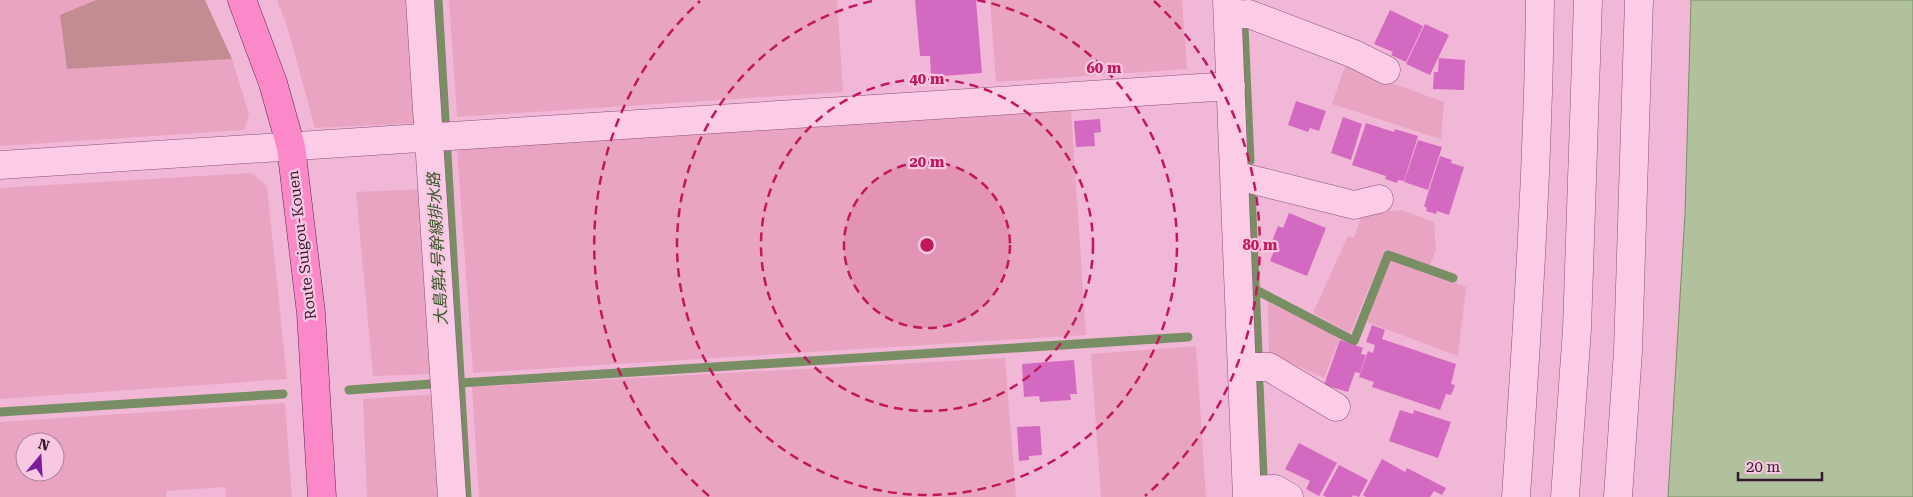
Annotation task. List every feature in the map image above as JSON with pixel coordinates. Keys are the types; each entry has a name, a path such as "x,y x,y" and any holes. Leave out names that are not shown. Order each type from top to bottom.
{"main road":[{"name":"Route Suigou-Kouen","path":"242,0 272,83 291,147 311,313 322,497"}],"street":[{"path":"420,0 432,138 452,497"},
{"path":"1516,497 1527,325 1540,0"},
{"path":"1565,497 1578,329 1588,0"},
{"path":"1618,497 1628,351 1639,0"},
{"path":"1289,497 1275,488 1247,494 1228,7 1354,54 1386,70"},
{"path":"0,165 1231,86"},
{"path":"1234,174 1354,205 1379,199"},
{"path":"1242,367 1269,367 1336,406"}],"shaded area":[{"path":"0,0 96,0 61,15 68,69 232,59 249,114 244,130 0,146"},
{"path":"96,0 205,0 232,59 67,69 60,15"},
{"path":"277,0 408,0 417,123 315,128 287,26"},
{"path":"449,0 837,0 843,92 457,117"},
{"path":"990,0 1182,0 1187,69 996,82"},
{"path":"1691,0 1913,0 1913,497 1668,497 1685,214"},
{"path":"1345,66 1444,102 1441,139 1332,104"},
{"path":"1071,110 1086,335 473,373 457,149"},
{"path":"251,173 267,186 287,379 0,399 0,188"},
{"path":"427,189 434,374 373,376 356,192"},
{"path":"1401,210 1434,222 1436,250 1430,266 1385,250 1350,333 1313,313 1348,236 1354,238 1362,214"},
{"path":"1390,259 1466,287 1458,356 1367,322"},
{"path":"1268,302 1340,338 1324,378 1269,353"},
{"path":"1196,346 1206,497 1101,497 1091,354"},
{"path":"1005,358 1016,497 479,497 472,387"},
{"path":"436,394 443,497 367,497 363,399"},
{"path":"285,403 292,497 226,497 225,487 166,491 166,497 0,497 0,422"}],"building":[{"path":"915,0 976,0 982,73 931,77 930,56 920,56"},
{"path":"1390,10 1423,26 1406,62 1391,55 1393,52 1374,44"},
{"path":"1425,24 1449,35 1430,75 1406,64"},
{"path":"1439,58 1465,60 1464,90 1433,89 1434,72 1438,72"},
{"path":"1296,101 1326,111 1319,131 1310,128 1308,132 1288,125"},
{"path":"1343,117 1362,124 1351,160 1331,153"},
{"path":"1100,119 1101,132 1094,133 1095,146 1076,147 1074,121"},
{"path":"1366,123 1394,132 1395,129 1418,136 1404,181 1398,180 1397,183 1385,179 1386,176 1352,165"},
{"path":"1418,140 1442,147 1428,190 1404,182"},
{"path":"1440,156 1452,160 1451,163 1464,167 1449,215 1437,211 1436,214 1426,211 1427,208 1424,206"},
{"path":"1289,213 1326,228 1307,276 1270,261 1276,246 1271,244 1278,226 1283,228"},
{"path":"1372,325 1385,330 1382,339 1456,364 1451,384 1455,385 1451,395 1446,394 1440,410 1372,387 1374,382 1359,377 1368,351 1373,353 1375,345 1366,342"},
{"path":"1340,340 1363,348 1361,354 1366,355 1360,373 1355,372 1348,392 1324,385"},
{"path":"1074,360 1077,394 1070,394 1071,400 1040,402 1039,396 1024,397 1022,364"},
{"path":"1400,410 1413,414 1414,410 1451,422 1438,458 1389,441"},
{"path":"1040,426 1042,455 1029,456 1029,460 1019,461 1017,427"},
{"path":"1299,443 1337,463 1319,496 1306,489 1310,481 1285,469"},
{"path":"1382,459 1405,472 1407,468 1446,488 1442,495 1434,491 1430,497 1366,497 1363,495"},
{"path":"1339,465 1368,480 1359,497 1353,495 1352,497 1326,497 1323,495"}],"waterway":[{"name":"大島第4号幹線排水路","path":"438,0 467,497"},
{"path":"1244,26 1250,161"},
{"path":"1251,191 1258,353"},
{"path":"1256,290 1354,341 1388,255 1453,278"},
{"path":"460,383 1188,337"},
{"path":"349,390 431,384"},
{"path":"1259,384 1263,474"},
{"path":"0,412 283,394"}]}
